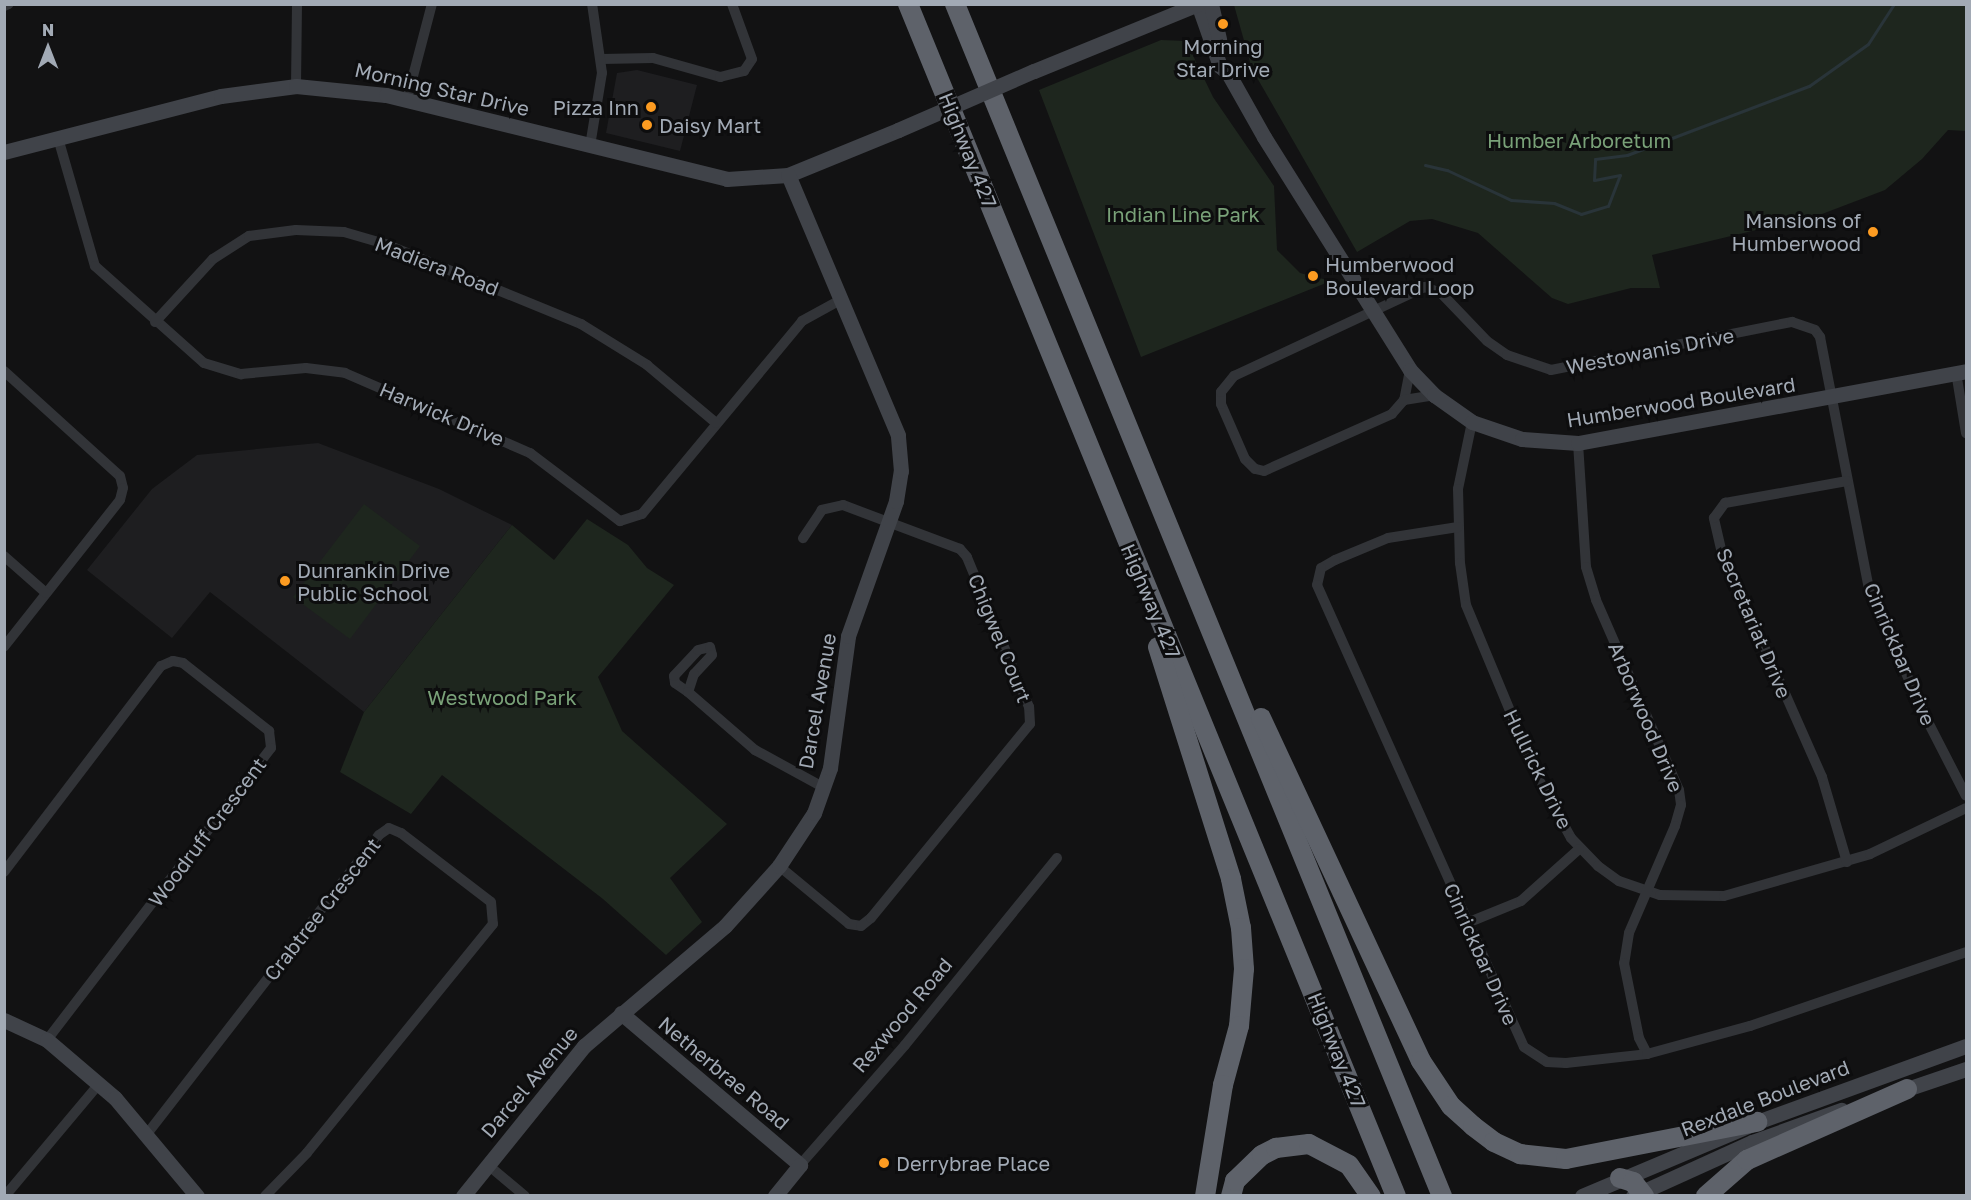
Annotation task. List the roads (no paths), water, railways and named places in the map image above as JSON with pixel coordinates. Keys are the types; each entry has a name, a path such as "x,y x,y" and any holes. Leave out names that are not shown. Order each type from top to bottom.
{"highway":[{"name":"Highway 427","path":"908,4 1396,1196"},
{"path":"955,4 1442,1196"},
{"path":"1119,524 1231,879 1241,928 1244,969 1239,1026 1223,1085 1205,1196"},
{"path":"1195,588 1224,639 1421,1061 1451,1106 1494,1142 1542,1158 1596,1156 1690,1132 1757,1122"},
{"path":"1706,1196 1747,1160 1907,1089"},
{"path":"1231,1196 1236,1181 1262,1155 1276,1148 1309,1144 1349,1165 1371,1196"},
{"path":"1620,1178 1640,1194"}],"street":[{"path":"4,6 9,4"},
{"path":"296,86 297,4"},
{"path":"407,99 432,4"},
{"path":"590,146 602,86 602,58 592,4"},
{"path":"602,58 653,58 720,77 744,71 752,60 732,4"},
{"name":"Morning Star Drive","path":"4,152 221,96 296,86 354,89 407,99 727,179 788,175 1198,4"},
{"name":"Humberwood Boulevard","path":"1198,4 1220,66 1228,73 1264,137 1410,370 1434,394 1472,422 1522,439 1578,443 1832,399 1961,372"},
{"name":"Humberwood Boulevard","path":"1210,4 1218,36 1230,62 1228,73"},
{"name":"Harwick Drive","path":"58,138 95,266 190,353 223,371 257,375 306,368 345,373 503,439 560,472 620,521 642,514 802,321 842,299"},
{"name":"Darcel Avenue","path":"463,1196 576,1055 621,1013 724,926 779,866 814,813 823,787 834,741 848,636 891,520 901,471 898,435 788,175"},
{"name":"Madiera Road","path":"155,322 231,245 249,237 296,230 345,232 386,244 581,324 646,365 716,423"},
{"name":"Westowanis Drive","path":"1373,310 1413,290 1432,288 1486,341 1507,355 1551,370 1792,322 1803,324 1820,337 1832,399"},
{"path":"1373,310 1234,376 1221,392 1221,404 1245,459 1255,469 1264,471 1384,419 1404,400 1434,394"},
{"path":"1404,400 1410,370"},
{"path":"4,371 120,476 123,488 120,500 4,647"},
{"path":"1961,372 1966,433"},
{"name":"Cinrickbar Drive","path":"1832,399 1869,590 1922,710 1966,796"},
{"name":"Hullrick Drive","path":"1472,422 1461,463 1458,527 1466,605 1485,656 1539,780 1580,849 1619,881 1671,897 1724,896 1847,862 1914,836 1966,808"},
{"name":"Arborwood Drive","path":"1578,443 1590,578 1679,790 1681,805 1675,826 1629,933 1624,963 1640,1038 1647,1054"},
{"name":"Secretariat Drive","path":"1847,481 1725,503 1714,518 1721,549 1822,777 1847,862"},
{"name":"Chigwel Court","path":"779,866 849,924 861,926 871,918 1030,724 1029,706 967,557 954,545 891,520 834,505 822,510 803,538"},
{"name":"Cinrickbar Drive","path":"1458,527 1388,538 1321,568 1317,585 1514,1030 1534,1055 1547,1062 1566,1063 1647,1054 1750,1026 1966,952"},
{"path":"4,556 46,593"},
{"name":"Woodruff Crescent","path":"4,872 161,666 173,661 183,663 269,731 271,748 47,1040"},
{"path":"688,692 768,760 823,787"},
{"name":"Crabtree Crescent","path":"147,1134 379,835 389,828 401,833 491,902 493,924 307,1153 265,1196"},
{"path":"1467,923 1521,901 1580,849"},
{"name":"Rexwood Road","path":"776,1196 905,1045 1057,858"},
{"name":"Netherbrae Road","path":"621,1013 800,1166"},
{"path":"4,1020 47,1040 99,1084 147,1134 197,1196"},
{"name":"Rexdale Boulevard","path":"1582,1196 1757,1122 1966,1046"},
{"name":"Rexdale Boulevard","path":"1640,1194 1752,1142 1966,1069"},
{"path":"5,1196 99,1084"},
{"path":"488,1165 525,1196"}],"waterway":[{"path":"1425,165 1447,170 1511,200 1554,203 1581,214 1608,206 1620,175 1594,180 1595,159 1627,155 1809,86 1868,44 1894,4"}],"place":[{"name":"Morning Star Drive","path":"1223,24"},
{"name":"Pizza Inn","path":"651,107"},
{"name":"Daisy Mart","path":"647,125"},
{"name":"Mansions of Humberwood","path":"1873,232"},
{"name":"Humberwood Boulevard Loop","path":"1313,276"},
{"name":"Dunrankin Drive Public School","path":"285,581"},
{"name":"Derrybrae Place","path":"884,1163"}],"park label":[{"name":"Humber Arboretum","path":"1579,140"},
{"name":"Indian Line Park","path":"1183,214"},
{"name":"Westwood Park","path":"502,697"}]}
